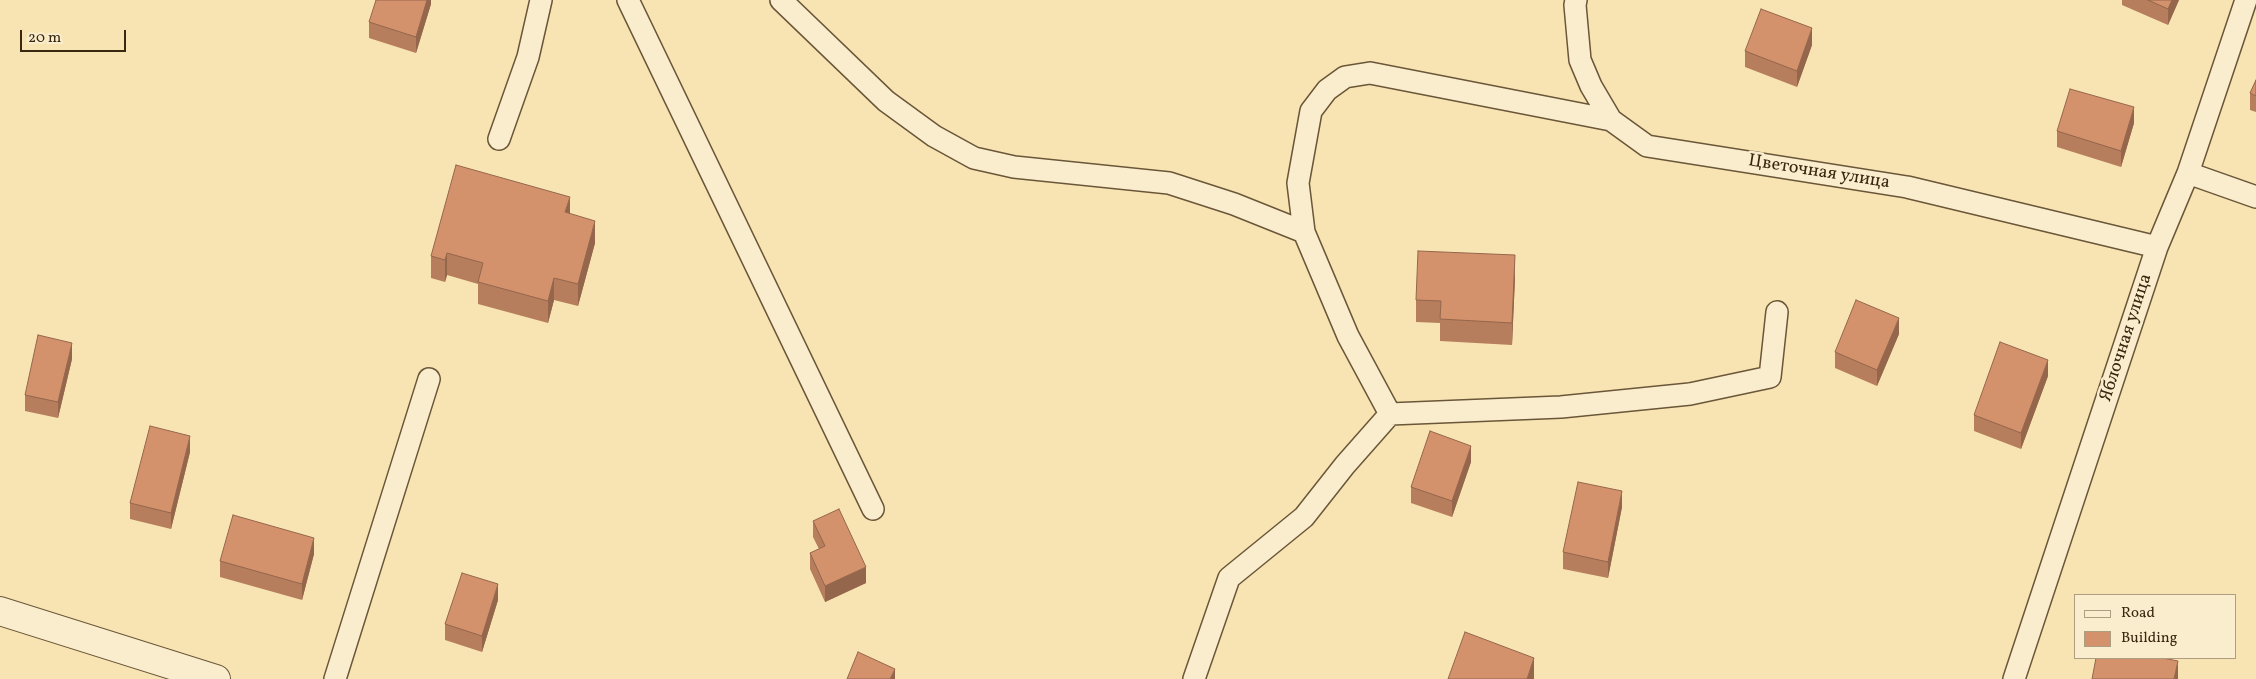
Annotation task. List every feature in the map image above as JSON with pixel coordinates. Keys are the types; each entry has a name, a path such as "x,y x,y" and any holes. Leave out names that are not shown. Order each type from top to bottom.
{"street":[{"path":"0,611 216,679"}],"lane":[{"path":"499,139 528,57 541,0"},
{"path":"628,0 873,509"},
{"path":"781,0 886,101 934,136 974,158 1014,167 1170,183 1234,204 1304,232"},
{"name":"Цветочная улица","path":"1576,0 1580,60 1591,86 1611,120 1647,146 1907,187 2157,247"},
{"name":"Яблочная улица","path":"2014,679 2157,247 2188,173 2246,0"},
{"path":"1390,414 1348,336 1304,232 1298,183 1311,110 1327,90 1345,77 1370,73 1611,120"},
{"path":"2188,173 2256,197"},
{"path":"1194,679 1229,578 1304,517 1345,465 1390,414 1561,407 1690,394 1770,377 1777,312"},
{"path":"335,679 429,380"}],"building":[{"path":"376,0 427,0 416,37 369,22"},
{"path":"2148,0 2172,0 2168,9"},
{"path":"1761,9 1812,28 1797,71 1745,51"},
{"path":"2256,80 2256,96 2250,93"},
{"path":"2070,89 2134,107 2121,151 2057,131"},
{"path":"456,165 570,197 565,212 595,221 578,284 554,278 548,301 478,282 483,263 447,253 445,260 431,256"},
{"path":"1418,251 1515,255 1512,323 1440,319 1441,301 1416,300"},
{"path":"1856,300 1899,318 1877,370 1835,352"},
{"path":"38,335 72,343 58,402 25,395"},
{"path":"2000,342 2048,360 2021,433 1974,415"},
{"path":"150,426 190,436 171,513 130,503"},
{"path":"1430,431 1471,446 1452,501 1411,487"},
{"path":"1578,482 1622,491 1608,562 1563,552"},
{"path":"839,509 866,567 825,586 810,553 825,546 813,521"},
{"path":"233,515 314,538 302,584 220,561"},
{"path":"462,573 498,584 482,636 445,624"},
{"path":"1465,632 1534,658 1527,679 1448,679"},
{"path":"858,652 895,669 890,679 847,679"},
{"path":"2096,659 2168,659 2178,661 2174,679 2092,679"}]}
